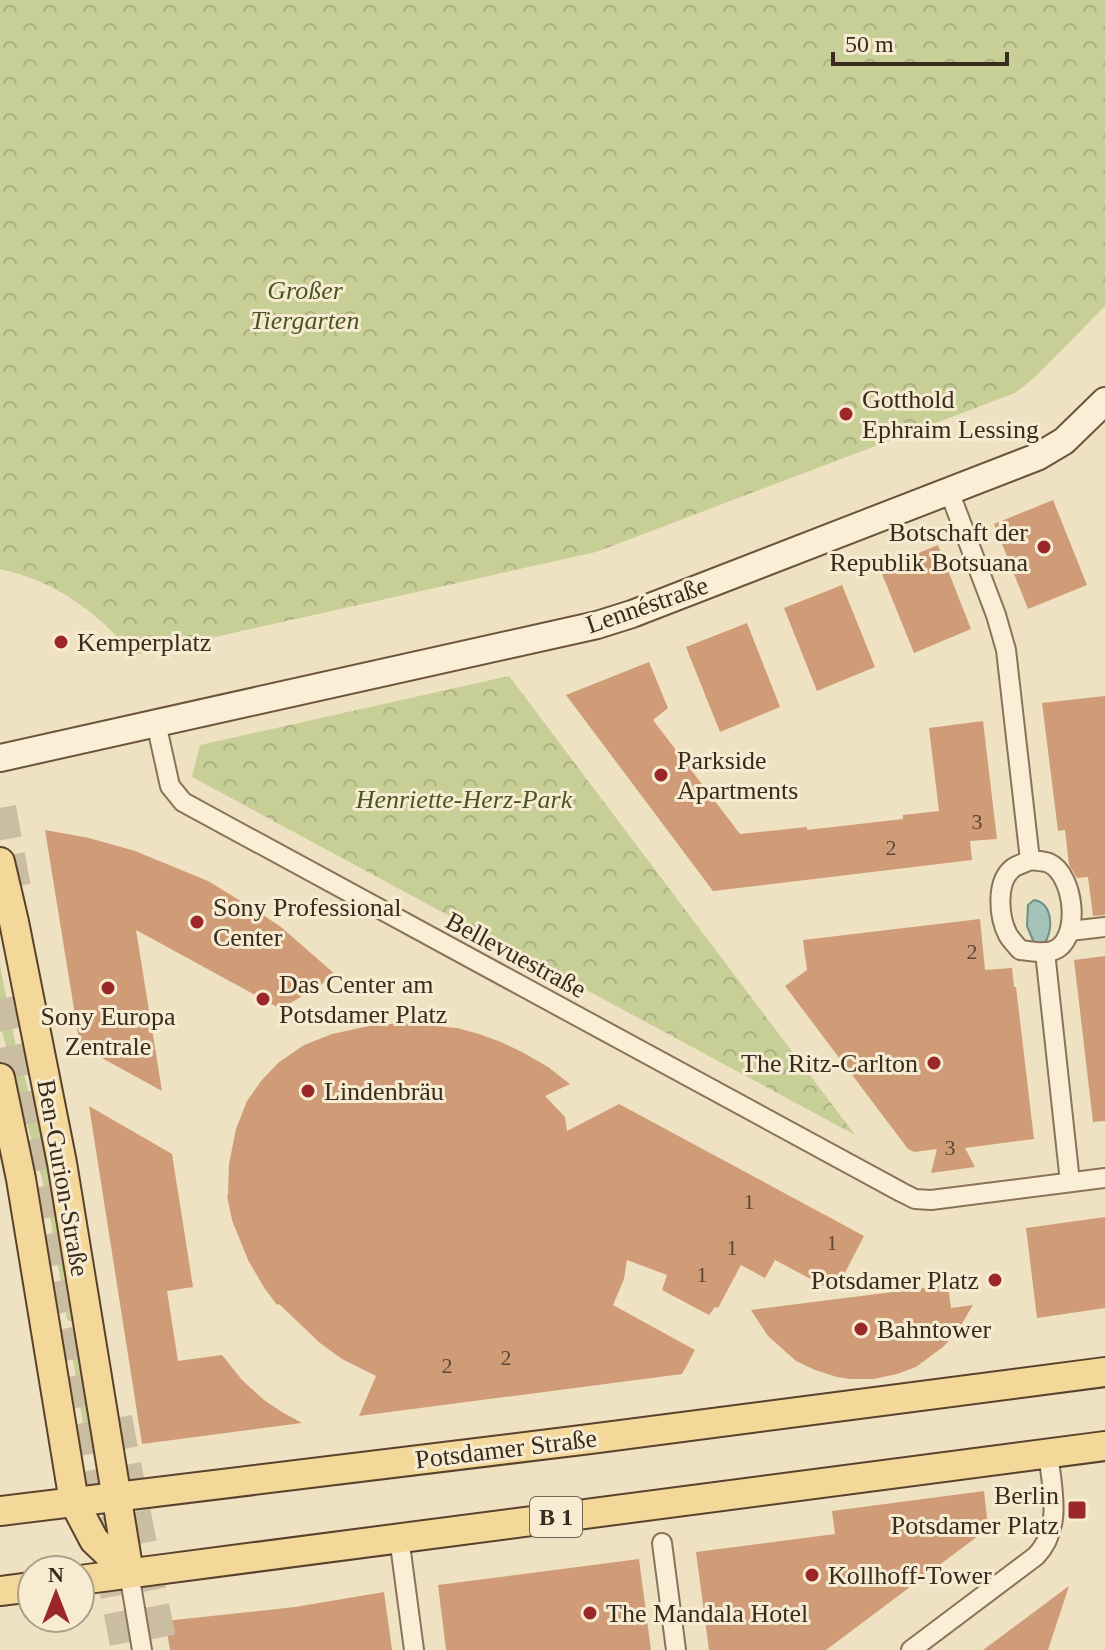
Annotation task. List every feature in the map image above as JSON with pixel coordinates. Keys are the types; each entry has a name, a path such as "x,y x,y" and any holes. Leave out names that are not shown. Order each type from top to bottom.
{"main road":[{"name":"Lennéstraße","path":"156,723 606,622 657,605 1046,453 1064,441 1105,401"},
{"path":"0,758 156,723"},
{"name":"Ben-Gurion-Straße","path":"0,862 62,1163 129,1573"},
{"name":"Ben-Gurion-Straße","path":"0,1078 21,1179 74,1502 94,1540 129,1573"},
{"name":"Potsdamer Straße","path":"0,1511 1105,1372"},
{"name":"B 1","path":"96,1578 1105,1446"}],"street":[{"path":"949,491 1006,650 1030,860"},
{"name":"Bellevuestraße","path":"156,723 170,786 183,802 901,1192 915,1199 931,1200 1070,1182"},
{"path":"1030,860 1050,863 1063,878 1071,898 1070,931 1066,943 1055,951 1020,950 1008,936 1002,917 1003,884 1011,869 1030,860"},
{"path":"1070,931 1105,927"},
{"path":"1045,952 1070,1182 1105,1178"},
{"path":"911,1650 1036,1556 1047,1544 1053,1515 1048,1453"},
{"path":"399,1537 414,1650"},
{"path":"662,1543 676,1650"},
{"path":"129,1573 142,1650"}],"green space":[{"name":"Großer Tiergarten","path":"0,0 1105,0 1105,306 1015,393 596,552 134,655 105,625 74,600 39,581 0,569"},
{"name":"Henriette-Herz-Park","path":"509,676 855,1135 192,777 200,745"},
{"path":"0,965 16,1047 47,1155 78,1324 67,1320 42,1179 0,1024"},
{"path":"70,1341 81,1345 96,1443 86,1444"}],"water":[{"path":"1034,900 1045,906 1050,918 1044,944 1034,943 1027,926 1028,905"}],"building":[{"path":"1053,500 1087,585 1028,609 994,524"},
{"path":"938,545 971,629 914,653 880,569"},
{"path":"842,585 875,667 817,691 784,608"},
{"path":"747,623 780,707 720,732 686,647"},
{"path":"649,662 668,708 653,720 740,834 903,819 903,815 939,811 929,728 983,721 997,839 970,841 972,860 713,891 566,695"},
{"path":"1105,696 1105,915 1093,916 1088,877 1077,878 1069,865 1065,830 1058,831 1042,703"},
{"name":"Sony Professional Center","path":"45,830 135,851 208,881 281,927 336,975 281,1009 136,930 162,1091 80,1046"},
{"name":"The Ritz-Carlton","path":"980,919 985,970 1012,968 1034,1139 965,1148 975,1167 931,1173 937,1149 914,1152 908,1149 785,986 807,970 803,940"},
{"path":"1105,956 1105,1121 1093,1122 1074,960"},
{"path":"401,1023 457,1028 479,1034 548,1067 570,1084 545,1096 565,1117 567,1131 619,1104 864,1236 835,1292 775,1260 765,1278 741,1265 718,1308 715,1307 709,1315 662,1290 667,1275 627,1260 624,1279 613,1305 695,1350 682,1374 359,1416 376,1376 342,1359 320,1343 277,1305 265,1289 248,1260 232,1220 227,1196 229,1164 236,1129 247,1101 278,1063 304,1045 332,1034"},
{"path":"89,1106 172,1154 193,1287 167,1291 178,1361 222,1355 242,1380 264,1400 302,1423 142,1444"},
{"path":"1105,1217 1105,1308 1037,1318 1026,1228"},
{"name":"Bahntower","path":"948,1285 951,1308 973,1305 957,1332 916,1367 874,1379 837,1377 796,1361 768,1336 751,1310"},
{"name":"Kollhoff-Tower","path":"984,1491 990,1527 826,1650 709,1650 696,1552 835,1534 832,1511"},
{"path":"639,1559 651,1650 446,1650 438,1585"},
{"path":"1069,1586 1048,1650 983,1650"},
{"path":"384,1592 392,1650 170,1650 165,1621 295,1607"}],"tunnel":[{"path":"0,808 16,893"},
{"path":"0,999 127,1650"},
{"path":"116,1418 162,1650"}],"place":[{"name":"Gotthold Ephraim Lessing","path":"846,414"},
{"name":"Botschaft der Republik Botsuana","path":"1044,547"},
{"name":"Kemperplatz","path":"61,642"},
{"name":"Parkside Apartments","path":"661,775"},
{"name":"Sony Professional Center","path":"197,922"},
{"name":"Sony Europa Zentrale","path":"108,988"},
{"name":"Das Center am Potsdamer Platz","path":"263,999"},
{"name":"The Ritz-Carlton","path":"934,1063"},
{"name":"Lindenbräu","path":"308,1091"},
{"name":"Potsdamer Platz","path":"995,1280"},
{"name":"Bahntower","path":"861,1329"},
{"name":"Berlin Potsdamer Platz","path":"1077,1510"},
{"name":"Kollhoff-Tower","path":"812,1575"},
{"name":"The Mandala Hotel","path":"590,1613"}]}
